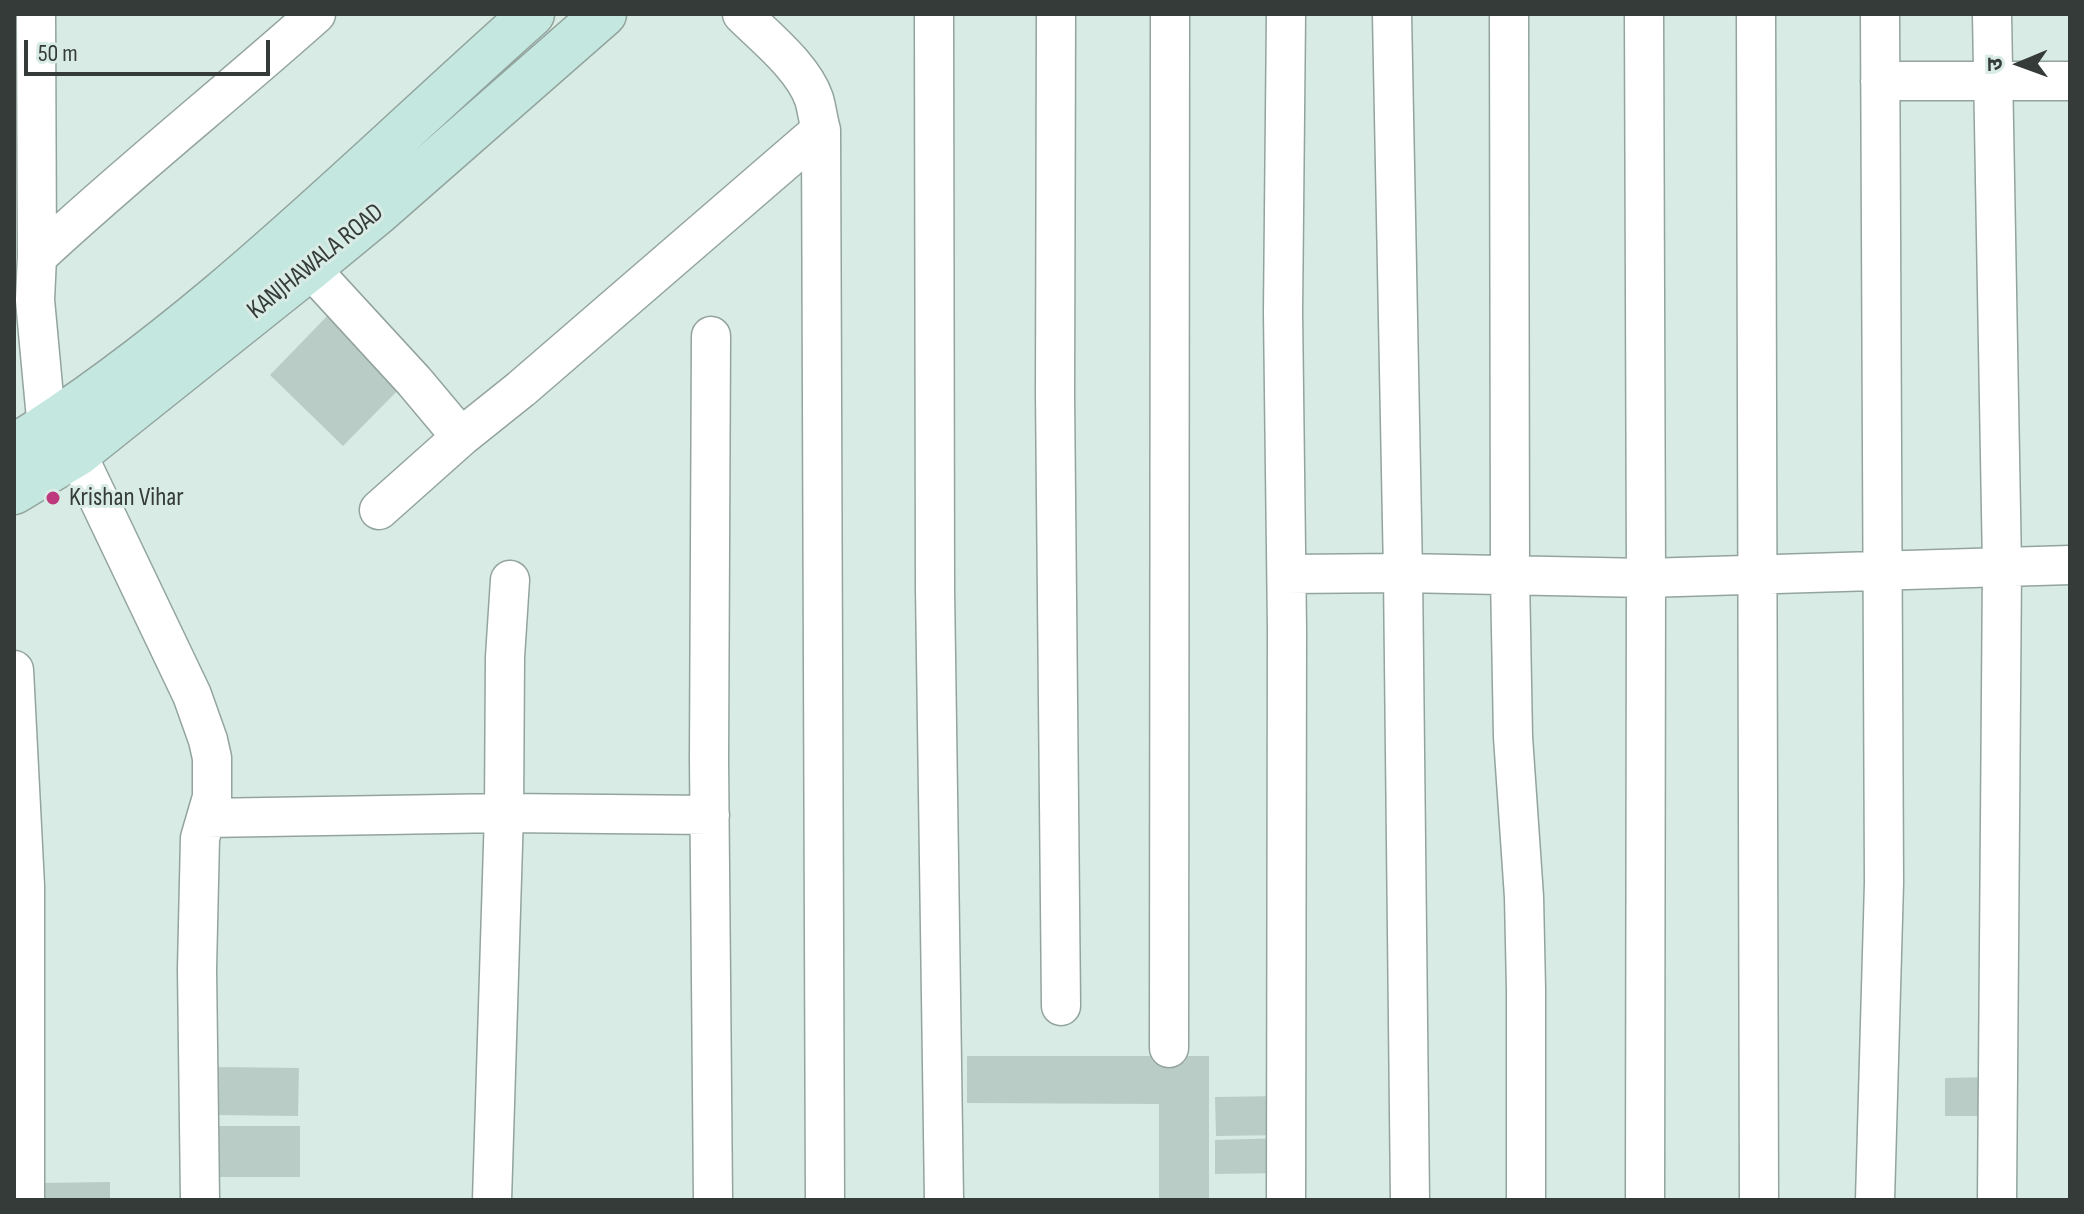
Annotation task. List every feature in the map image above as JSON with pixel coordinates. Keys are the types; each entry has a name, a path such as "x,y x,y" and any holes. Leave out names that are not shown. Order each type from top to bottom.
{"main road":[{"name":"KANJHAWALA ROAD","path":"14,492 47,450 142,357 355,177 532,14"},
{"name":"KANJHAWALA ROAD","path":"47,450 310,268 604,14"}],"street":[{"path":"36,14 37,257 35,300 25,320 47,450 192,695 212,758 212,797 200,838 197,969 200,1200"},
{"path":"37,257 92,205 316,14"},
{"path":"742,14 801,75 813,98 821,130 825,1200"},
{"path":"934,14 935,573 944,1200"},
{"path":"1056,14 1055,394 1061,1006"},
{"path":"1169,1048 1170,14"},
{"path":"1286,14 1283,312 1287,574 1286,1200"},
{"path":"1392,14 1403,573 1410,1200"},
{"path":"1509,14 1510,576 1513,737 1524,897 1526,1200"},
{"path":"1644,14 1645,1200"},
{"path":"1756,14 1759,1200"},
{"path":"1875,1200 1884,883 1880,14"},
{"path":"1992,14 2002,567 1997,1200"},
{"path":"1880,81 2070,81"},
{"path":"379,510 821,130"},
{"path":"310,268 461,437"},
{"path":"711,336 713,1200"},
{"path":"1287,574 1646,578 2070,565"},
{"path":"492,1200 504,813 505,657 510,580"},
{"path":"14,670 25,886 25,1200"},
{"path":"206,818 504,813 710,815"}],"building":[{"path":"333,310 406,382 343,446 270,375"},
{"path":"967,1056 1209,1056 1209,1200 1159,1200 1159,1104 967,1103"},
{"path":"217,1067 299,1068 298,1116 217,1115"},
{"path":"1992,1077 1992,1116 1945,1116 1945,1078"},
{"path":"1283,1096 1284,1135 1216,1136 1215,1097"},
{"path":"216,1126 300,1126 300,1177 217,1177"},
{"path":"1283,1138 1284,1173 1215,1174 1215,1140"},
{"path":"110,1182 110,1200 42,1200 41,1183"}],"place":[{"name":"Krishan Vihar","path":"53,498"}]}
